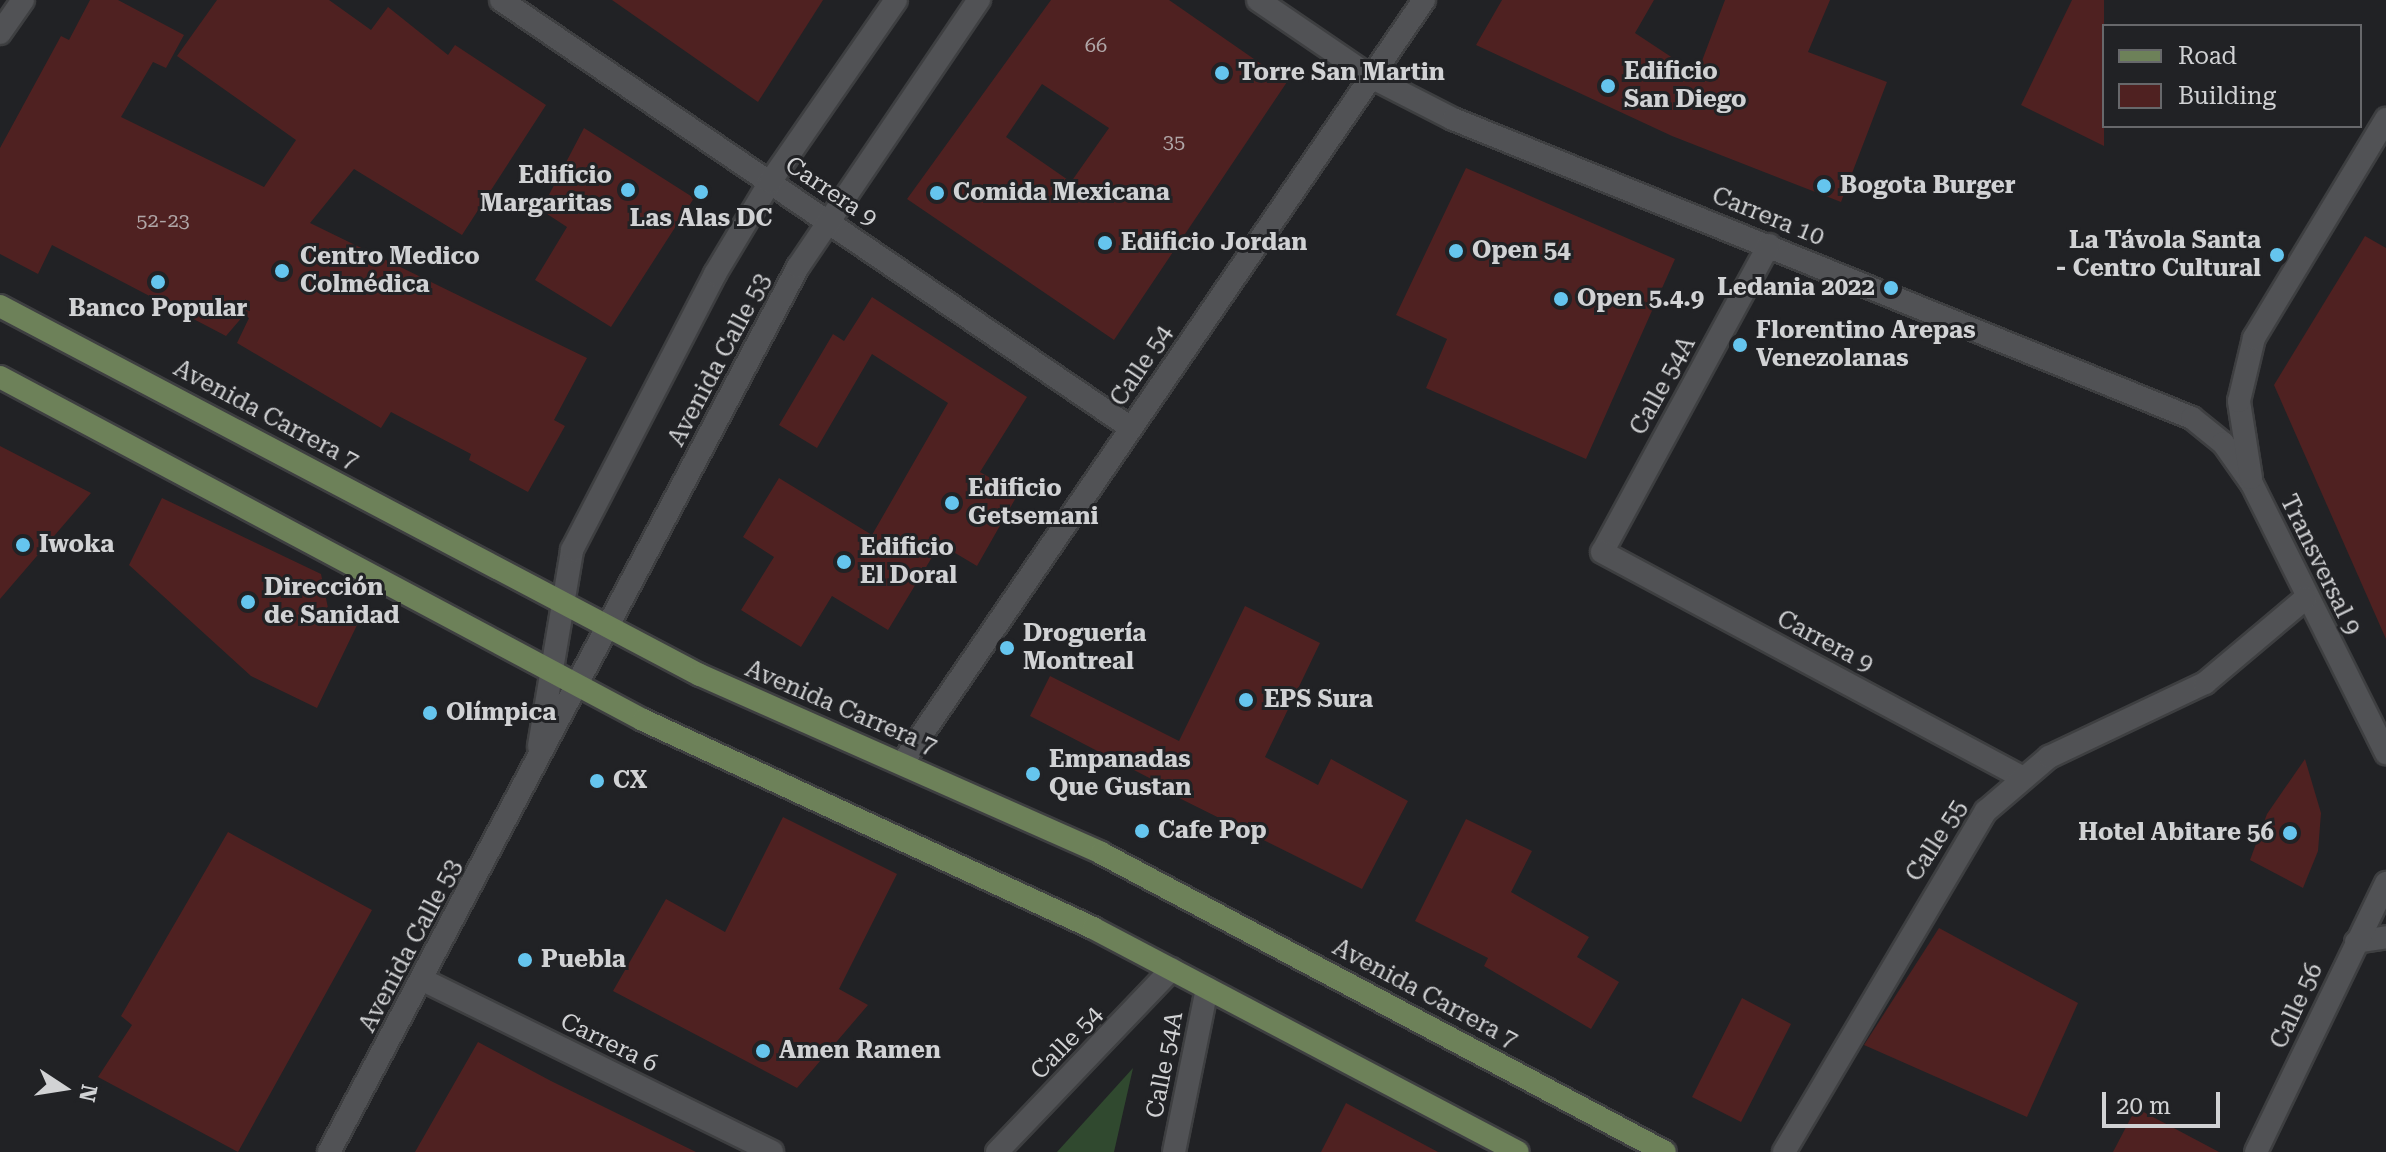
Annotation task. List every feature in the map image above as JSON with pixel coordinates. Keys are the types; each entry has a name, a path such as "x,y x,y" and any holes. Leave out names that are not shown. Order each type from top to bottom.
{"main road":[{"name":"Avenida Carrera 7","path":"0,306 700,675 903,762 1101,853 1665,1152"},
{"path":"0,377 691,743 1172,969 1518,1152"}],"street":[{"path":"0,33 23,0"},
{"name":"Carrera 9","path":"501,0 1131,428"},
{"name":"Avenida Calle 53","path":"536,762 572,550 715,274 770,182 896,0"},
{"name":"Avenida Calle 53","path":"329,1152 423,980 761,335 828,221 979,0"},
{"name":"Carrera 10","path":"1258,0 1371,77 1453,119 2163,404 2223,443 2252,484"},
{"name":"Calle 54","path":"903,762 1424,0"},
{"path":"2252,484 2239,401 2254,338 2386,119"},
{"name":"Calle 54A","path":"1602,552 1769,245"},
{"name":"Transversal 9","path":"2252,484 2306,598 2386,753"},
{"name":"Carrera 9","path":"1602,552 2023,778"},
{"name":"Calle 55","path":"1784,1152 1959,849 1986,811 2049,757 2205,683 2306,598"},
{"name":"Calle 56","path":"2256,1152 2386,883"},
{"path":"2356,942 2386,937"},
{"name":"Calle 54","path":"997,1152 1172,969"},
{"name":"Carrera 6","path":"423,980 772,1152"},
{"name":"Calle 54A","path":"1174,1152 1207,988"}],"green space":[{"path":"1133,1068 1114,1152 1057,1152"}],"building":[{"path":"90,0 118,0 184,35 166,68 153,62 121,117 264,187 296,140 177,56 217,0 329,0 371,30 388,7 448,55 455,45 546,105 462,235 354,169 310,223 587,358 554,420 565,426 528,492 469,460 471,454 391,412 381,428 237,343 249,318 244,315 226,336 52,245 38,274 0,254 0,148 61,36 69,40"},
{"path":"612,0 823,0 758,102"},
{"path":"1051,0 1169,0 1287,82 1114,340 907,199","holes":["1042,84 1109,128 1071,182 1006,137"]},
{"path":"1502,0 1654,0 1635,33 1697,74 1725,0 1830,0 1808,52 1887,82 1841,202 1672,136 1476,45"},
{"path":"2072,0 2104,0 2104,146 2021,105"},
{"path":"584,128 694,198 611,327 535,280 567,227 541,210"},
{"name":"Open 5.4.9","path":"1466,168 1675,259 1586,459 1426,388 1447,339 1396,315"},
{"path":"2365,236 2386,248 2386,639 2274,385"},
{"path":"872,297 1027,397 980,472 1018,494 977,566 940,544 888,630 832,596 801,647 741,610 774,557 743,537 779,478 872,535 948,403 872,354 817,448 779,425 833,334 844,341"},
{"name":"Iwoka","path":"0,446 91,493 0,599"},
{"name":"Dirección de Sanidad","path":"162,498 321,574 328,608 358,623 317,708 251,676 129,565"},
{"path":"1245,606 1320,643 1265,757 1318,785 1331,759 1408,801 1362,889 1157,787 1159,783 1030,716 1050,676 1179,741"},
{"name":"Hotel Abitare 56","path":"2305,759 2321,813 2318,851 2303,888 2250,860 2267,814"},
{"path":"783,817 897,874 839,989 868,1005 797,1088 613,991 666,899 725,932"},
{"path":"1466,819 1532,851 1511,892 1589,937 1577,957 1619,982 1591,1029 1484,966 1488,958 1415,921"},
{"path":"228,832 372,910 238,1152 98,1077 132,1025 121,1016"},
{"path":"1939,928 2078,1003 2027,1117 1864,1045"},
{"path":"1742,998 1791,1024 1741,1122 1692,1097"},
{"path":"478,1042 551,1081 696,1152 415,1152"},
{"path":"1346,1103 1438,1152 1321,1152"},
{"path":"2136,1108 2219,1152 2113,1152"}],"place":[{"name":"Torre San Martin","path":"1222,73"},
{"name":"Edificio San Diego","path":"1608,86"},
{"name":"Bogota Burger","path":"1824,186"},
{"name":"Edificio Margaritas","path":"628,190"},
{"name":"Las Alas DC","path":"701,192"},
{"name":"Comida Mexicana","path":"937,193"},
{"name":"Edificio Jordan","path":"1105,243"},
{"name":"Open 54","path":"1456,251"},
{"name":"La Távola Santa - Centro Cultural","path":"2277,255"},
{"name":"Centro Medico Colmédica","path":"282,271"},
{"name":"Banco Popular","path":"158,282"},
{"name":"Ledania 2022","path":"1891,288"},
{"name":"Open 5.4.9","path":"1561,299"},
{"name":"Florentino Arepas Venezolanas","path":"1740,345"},
{"name":"Edificio Getsemani","path":"952,503"},
{"name":"Iwoka","path":"23,545"},
{"name":"Edificio El Doral","path":"844,562"},
{"name":"Dirección de Sanidad","path":"248,602"},
{"name":"Droguería Montreal","path":"1007,648"},
{"name":"EPS Sura","path":"1246,700"},
{"name":"Olímpica","path":"430,713"},
{"name":"Empanadas Que Gustan","path":"1033,774"},
{"name":"CX","path":"597,781"},
{"name":"Cafe Pop","path":"1142,831"},
{"name":"Hotel Abitare 56","path":"2290,833"},
{"name":"Puebla","path":"525,960"},
{"name":"Amen Ramen","path":"763,1051"}]}
